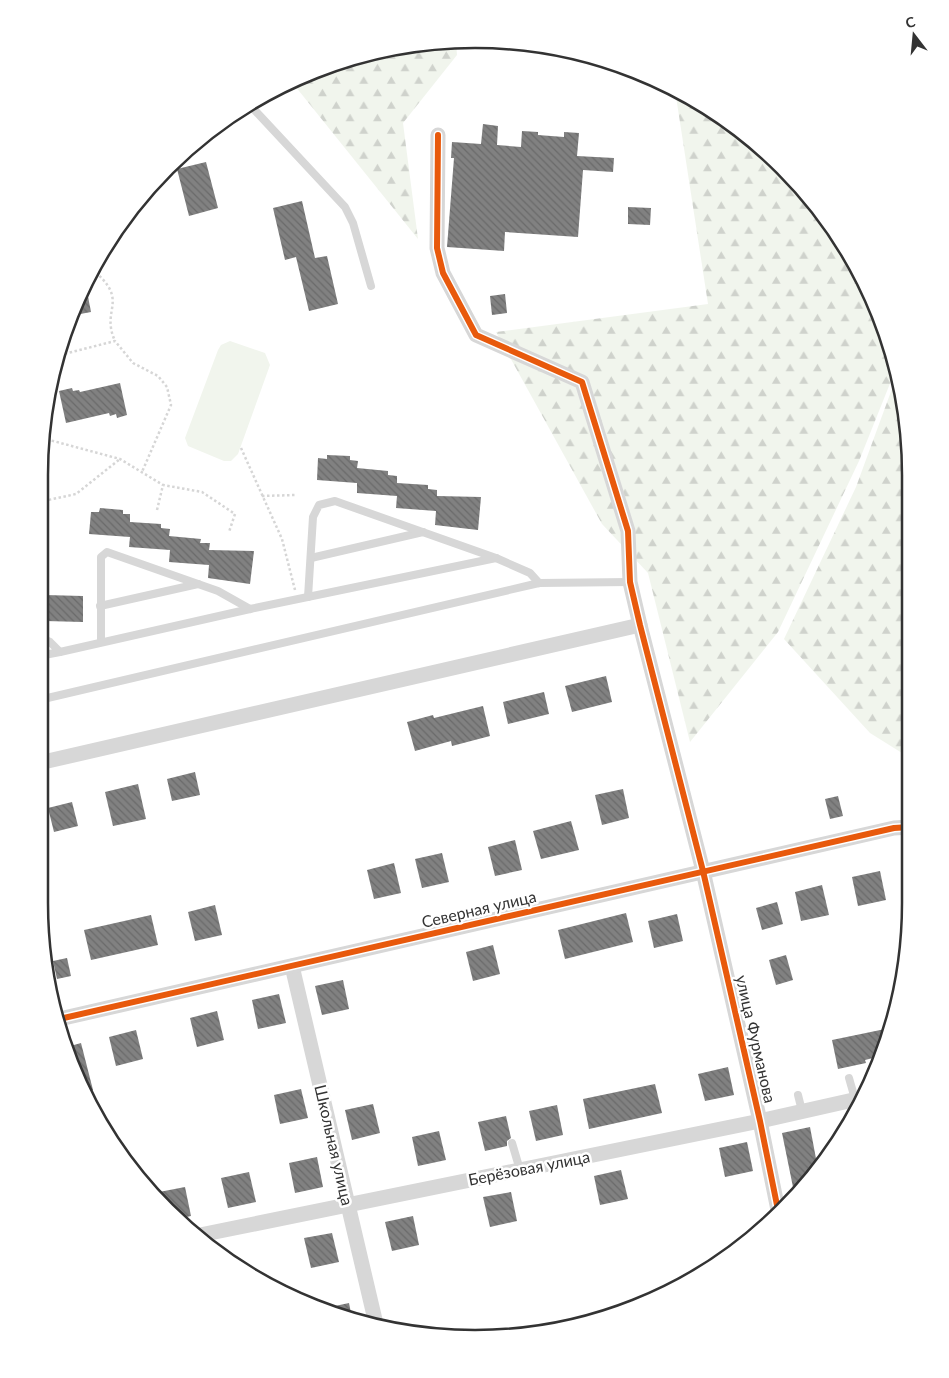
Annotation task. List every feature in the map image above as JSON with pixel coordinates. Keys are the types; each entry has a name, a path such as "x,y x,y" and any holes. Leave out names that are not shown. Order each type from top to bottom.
{"street":[{"name":"улица Фурманова","path":"438,135 437,248 443,274 476,335 582,382 628,531 630,582 703,871 777,1204"},
{"path":"48,760 640,625"},
{"name":"Северная улица","path":"63,1018 703,871 902,828"},
{"name":"Школьная улица","path":"292,966 375,1318"},
{"name":"Берёзовая улица","path":"205,1234 760,1121 853,1099"}],"lane":[{"path":"253,110 345,207 352,223 371,286"},
{"path":"308,597 313,517 319,505 335,501 496,558 530,573 539,583"},
{"path":"310,558 423,532"},
{"path":"101,642 101,557 106,552 218,591 250,609"},
{"path":"48,654 250,609 496,558"},
{"path":"48,698 539,583 630,582"},
{"path":"100,606 198,584"},
{"path":"48,641 60,652"},
{"path":"849,1078 856,1093"},
{"path":"798,1095 802,1111"},
{"path":"512,1143 520,1170"}],"path":[{"path":"98,274 107,282 114,296 110,330 115,341 132,363 158,376 167,387 171,405 142,472"},
{"path":"65,354 115,341"},
{"path":"49,440 120,459 163,485 202,492 235,514 229,532"},
{"path":"241,448 282,539 297,599"},
{"path":"48,500 76,494 120,459"},
{"path":"156,510 163,485"},
{"path":"262,496 295,495"}],"green space":[{"path":"456,48 457,55 403,123 418,239 296,87 337,70 364,62 419,51"},
{"path":"676,99 712,119 756,153 796,193 830,237 869,311 879,337 891,381 859,461 778,632 690,742 648,573 602,524 496,332 708,304"},
{"path":"230,341 265,353 270,365 238,454 231,461 224,461 188,446 185,438 218,350 221,345"},
{"path":"892,388 898,419 902,474 902,753 870,733 784,639 856,487"}],"building":[{"path":"483,124 498,126 497,145 521,147 522,131 538,132 538,135 564,137 564,132 579,133 577,156 614,158 613,172 583,170 578,237 505,232 504,251 447,247 454,158 451,158 452,142 481,144"},
{"path":"206,162 218,208 189,216 177,169"},
{"path":"302,201 315,258 327,256 338,304 309,311 296,257 285,260 273,208"},
{"path":"628,207 651,208 650,225 628,224"},
{"path":"505,294 507,313 492,315 490,296"},
{"path":"88,295 91,312 79,314"},
{"path":"120,383 127,415 117,418 116,414 110,416 109,413 66,423 59,391 72,388 73,391 79,390 80,392"},
{"path":"327,455 350,456 350,460 358,461 357,468 388,471 388,475 397,476 397,483 428,485 428,489 437,490 437,496 481,497 478,530 435,525 436,511 396,508 397,496 357,493 357,483 317,480 318,458 327,459"},
{"path":"100,508 123,510 123,514 130,514 130,522 161,524 161,528 170,529 169,536 201,539 200,543 210,543 209,550 254,551 250,584 208,578 209,565 169,562 170,550 129,547 130,537 89,534 91,512 99,512"},
{"path":"48,595 83,596 83,622 48,621"},
{"path":"606,676 612,702 572,712 565,686"},
{"path":"544,692 549,714 508,724 503,702"},
{"path":"483,706 490,736 452,746 451,741 415,751 407,722 433,715 434,718"},
{"path":"195,772 200,795 172,801 167,779"},
{"path":"138,784 146,819 113,826 105,792"},
{"path":"623,789 629,818 602,825 595,795"},
{"path":"838,796 843,816 830,819 825,799"},
{"path":"72,802 78,826 54,832 48,808"},
{"path":"571,821 579,850 541,859 533,831"},
{"path":"515,840 522,870 495,876 488,847"},
{"path":"442,853 449,882 422,888 415,859"},
{"path":"394,863 401,893 374,899 367,870"},
{"path":"880,871 886,900 858,906 852,877"},
{"path":"822,885 829,915 801,921 795,892"},
{"path":"777,902 783,924 762,930 756,908"},
{"path":"215,905 222,935 195,941 188,912"},
{"path":"626,913 633,942 565,959 558,930"},
{"path":"677,914 683,941 654,948 648,921"},
{"path":"151,915 158,945 91,960 84,930"},
{"path":"493,945 500,974 473,981 466,952"},
{"path":"786,955 793,980 776,985 769,960"},
{"path":"67,958 71,976 57,979 53,961"},
{"path":"343,980 349,1009 322,1015 315,986"},
{"path":"279,994 286,1023 258,1029 252,1000"},
{"path":"217,1011 224,1040 197,1047 190,1018"},
{"path":"136,1030 143,1059 116,1066 109,1037"},
{"path":"882,1030 872,1058 865,1060 866,1063 838,1069 832,1040"},
{"path":"81,1043 93,1090 91,1091 80,1067 72,1046"},
{"path":"728,1067 734,1095 705,1101 698,1074"},
{"path":"655,1084 662,1113 589,1129 583,1099"},
{"path":"301,1089 308,1118 280,1124 274,1095"},
{"path":"373,1104 380,1133 352,1140 345,1110"},
{"path":"557,1105 563,1135 536,1141 529,1111"},
{"path":"506,1116 511,1138 507,1141 507,1146 485,1151 478,1122"},
{"path":"810,1127 816,1159 793,1188 782,1133"},
{"path":"439,1131 446,1160 418,1166 412,1137"},
{"path":"747,1142 753,1171 725,1177 719,1148"},
{"path":"317,1157 323,1187 295,1193 289,1163"},
{"path":"621,1170 628,1199 600,1205 594,1176"},
{"path":"249,1172 256,1202 228,1208 221,1178"},
{"path":"185,1187 191,1216 185,1217 160,1192"},
{"path":"511,1192 517,1221 490,1227 483,1197"},
{"path":"413,1216 419,1245 392,1251 385,1222"},
{"path":"332,1233 339,1262 311,1268 304,1238"},
{"path":"349,1303 351,1312 337,1308 333,1306"}],"cycle path":[{"path":"438,135 437,248 443,273 476,335 582,382 628,531 630,582 703,871 760,1121 777,1204"},
{"path":"63,1018 902,828"}]}
